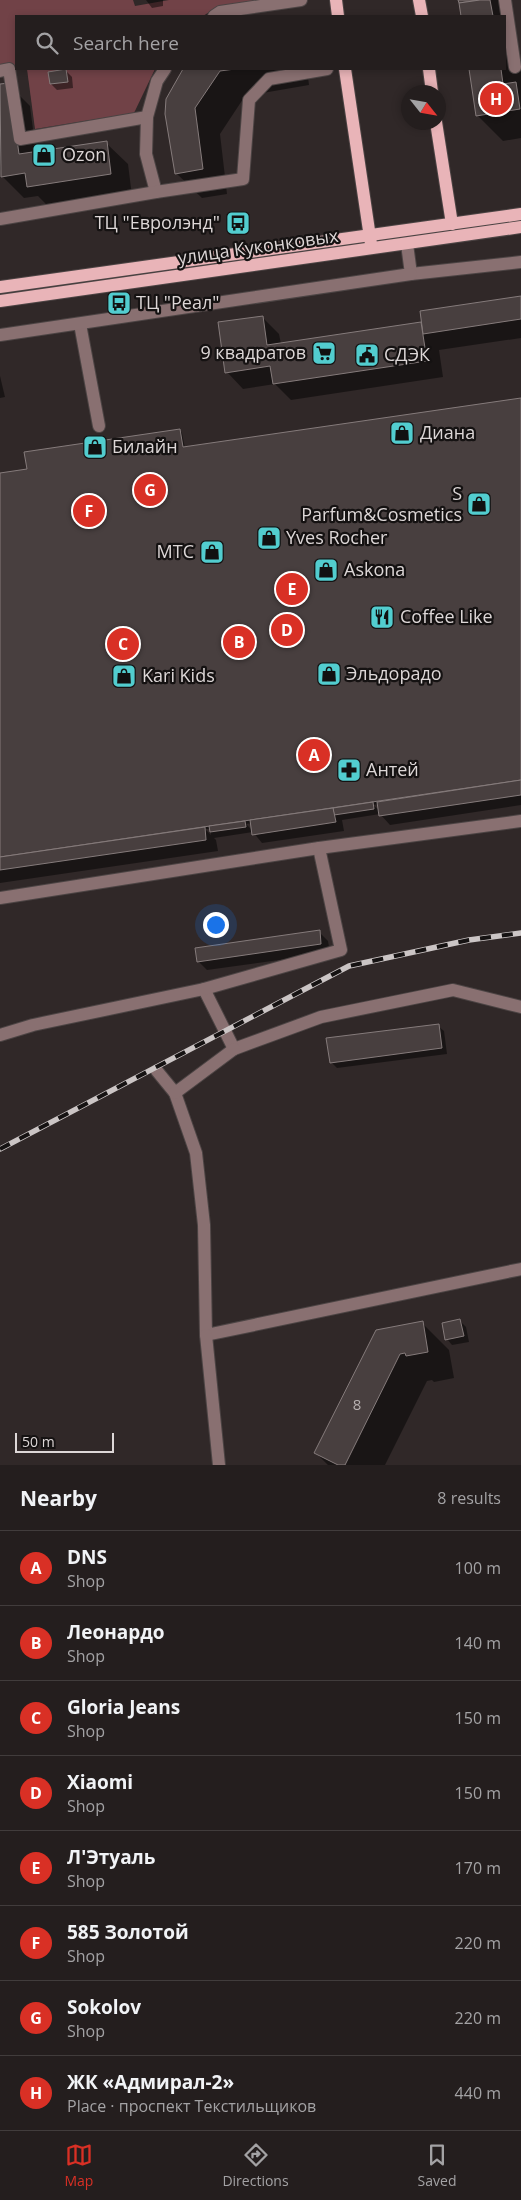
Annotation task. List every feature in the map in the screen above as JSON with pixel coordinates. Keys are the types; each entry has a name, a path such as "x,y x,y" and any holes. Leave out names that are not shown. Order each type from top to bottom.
{"main road":[{"path":"336,0 338,15"},
{"path":"419,0 422,15"},
{"path":"345,70 371,242"},
{"path":"429,70 431,85"},
{"path":"437,130 452,224"},
{"path":"406,237 426,234 439,219 445,185"},
{"path":"432,227 521,214"},
{"path":"406,237 452,224"},
{"name":"улица Куконковых","path":"0,301 406,237 521,227"},
{"name":"улица Куконковых","path":"0,287 371,242"}],"street":[{"path":"216,15 220,12 301,0"},
{"path":"505,0 515,67"},
{"path":"0,71 9,69 20,139 147,117"},
{"path":"156,192 146,156 147,117 157,81 164,70"},
{"path":"0,219 243,179 249,100 269,79 321,70"},
{"path":"406,237 411,274"},
{"path":"0,335 411,274 521,262"},
{"path":"80,324 99,426"},
{"path":"0,898 319,848 521,821"},
{"path":"0,1035 33,1025 204,989 341,950 319,848"},
{"path":"204,989 234,1050"},
{"path":"175,1093 234,1050 321,1017 453,990 521,1007"},
{"path":"157,1071 175,1093 196,1153 204,1225 206,1335 219,1465"},
{"path":"206,1335 521,1269"}],"shaded area":[{"path":"0,0 133,0 135,6 169,0 269,0 214,9 205,15 15,15 15,66 0,68"},
{"path":"27,70 155,70 134,113 35,129"}],"building":[{"path":"458,0 480,0 459,3"},
{"path":"490,0 493,15 461,15 459,3"},
{"path":"66,70 68,82 50,84 48,72"},
{"path":"182,70 228,70 220,71 195,108 203,169 175,174 165,114 166,99"},
{"path":"469,70 501,70 503,84 516,82 520,109 476,116"},
{"path":"9,83 19,154 107,141 111,174 27,187 25,173 1,177 0,84"},
{"path":"521,296 521,319 423,334 420,311"},
{"name":"9 квадратов","path":"263,316 267,345 421,322 427,361 273,384 270,366 225,373 218,322"},
{"path":"521,398 521,780 0,857 0,473 27,469 24,452 180,429 183,447"},
{"path":"521,780 521,795 379,816 377,802"},
{"path":"373,802 374,809 334,815 333,808"},
{"path":"333,808 336,822 252,835 250,820"},
{"path":"245,821 246,827 210,832 209,826"},
{"path":"205,827 206,840 0,870 0,857"},
{"path":"320,930 321,944 197,962 195,948"},
{"path":"439,1024 442,1048 330,1063 326,1038"},
{"path":"460,1319 464,1336 445,1340 442,1323"},
{"path":"423,1321 428,1352 406,1356 405,1353 400,1354 345,1465 338,1465 314,1453 376,1330"}],"railway":[{"path":"0,1149 349,966 469,940 521,933"}],"place":[{"name":"ЖК «Адмирал-2»","path":"496,99"},
{"name":"Ozon","path":"44,155"},
{"name":"ТЦ \"Евролэнд\"","path":"238,223"},
{"name":"ТЦ \"Реал\"","path":"119,303"},
{"name":"9 квадратов","path":"324,353"},
{"name":"СДЭК","path":"367,355"},
{"name":"Диана","path":"402,433"},
{"name":"Билайн","path":"95,447"},
{"name":"Sokolov","path":"150,490"},
{"name":"S Parfum&Cosmetics","path":"479,504"},
{"name":"585 Золотой","path":"89,511"},
{"name":"Yves Rocher","path":"269,538"},
{"name":"МТС","path":"212,552"},
{"name":"Askona","path":"326,570"},
{"name":"Л'Этуаль","path":"292,589"},
{"name":"Coffee Like","path":"382,617"},
{"name":"Xiaomi","path":"287,630"},
{"name":"Леонардо","path":"239,642"},
{"name":"Gloria Jeans","path":"123,644"},
{"name":"Эльдорадо","path":"329,674"},
{"name":"Kari Kids","path":"124,676"},
{"name":"DNS","path":"314,755"},
{"name":"Антей","path":"349,770"}]}
